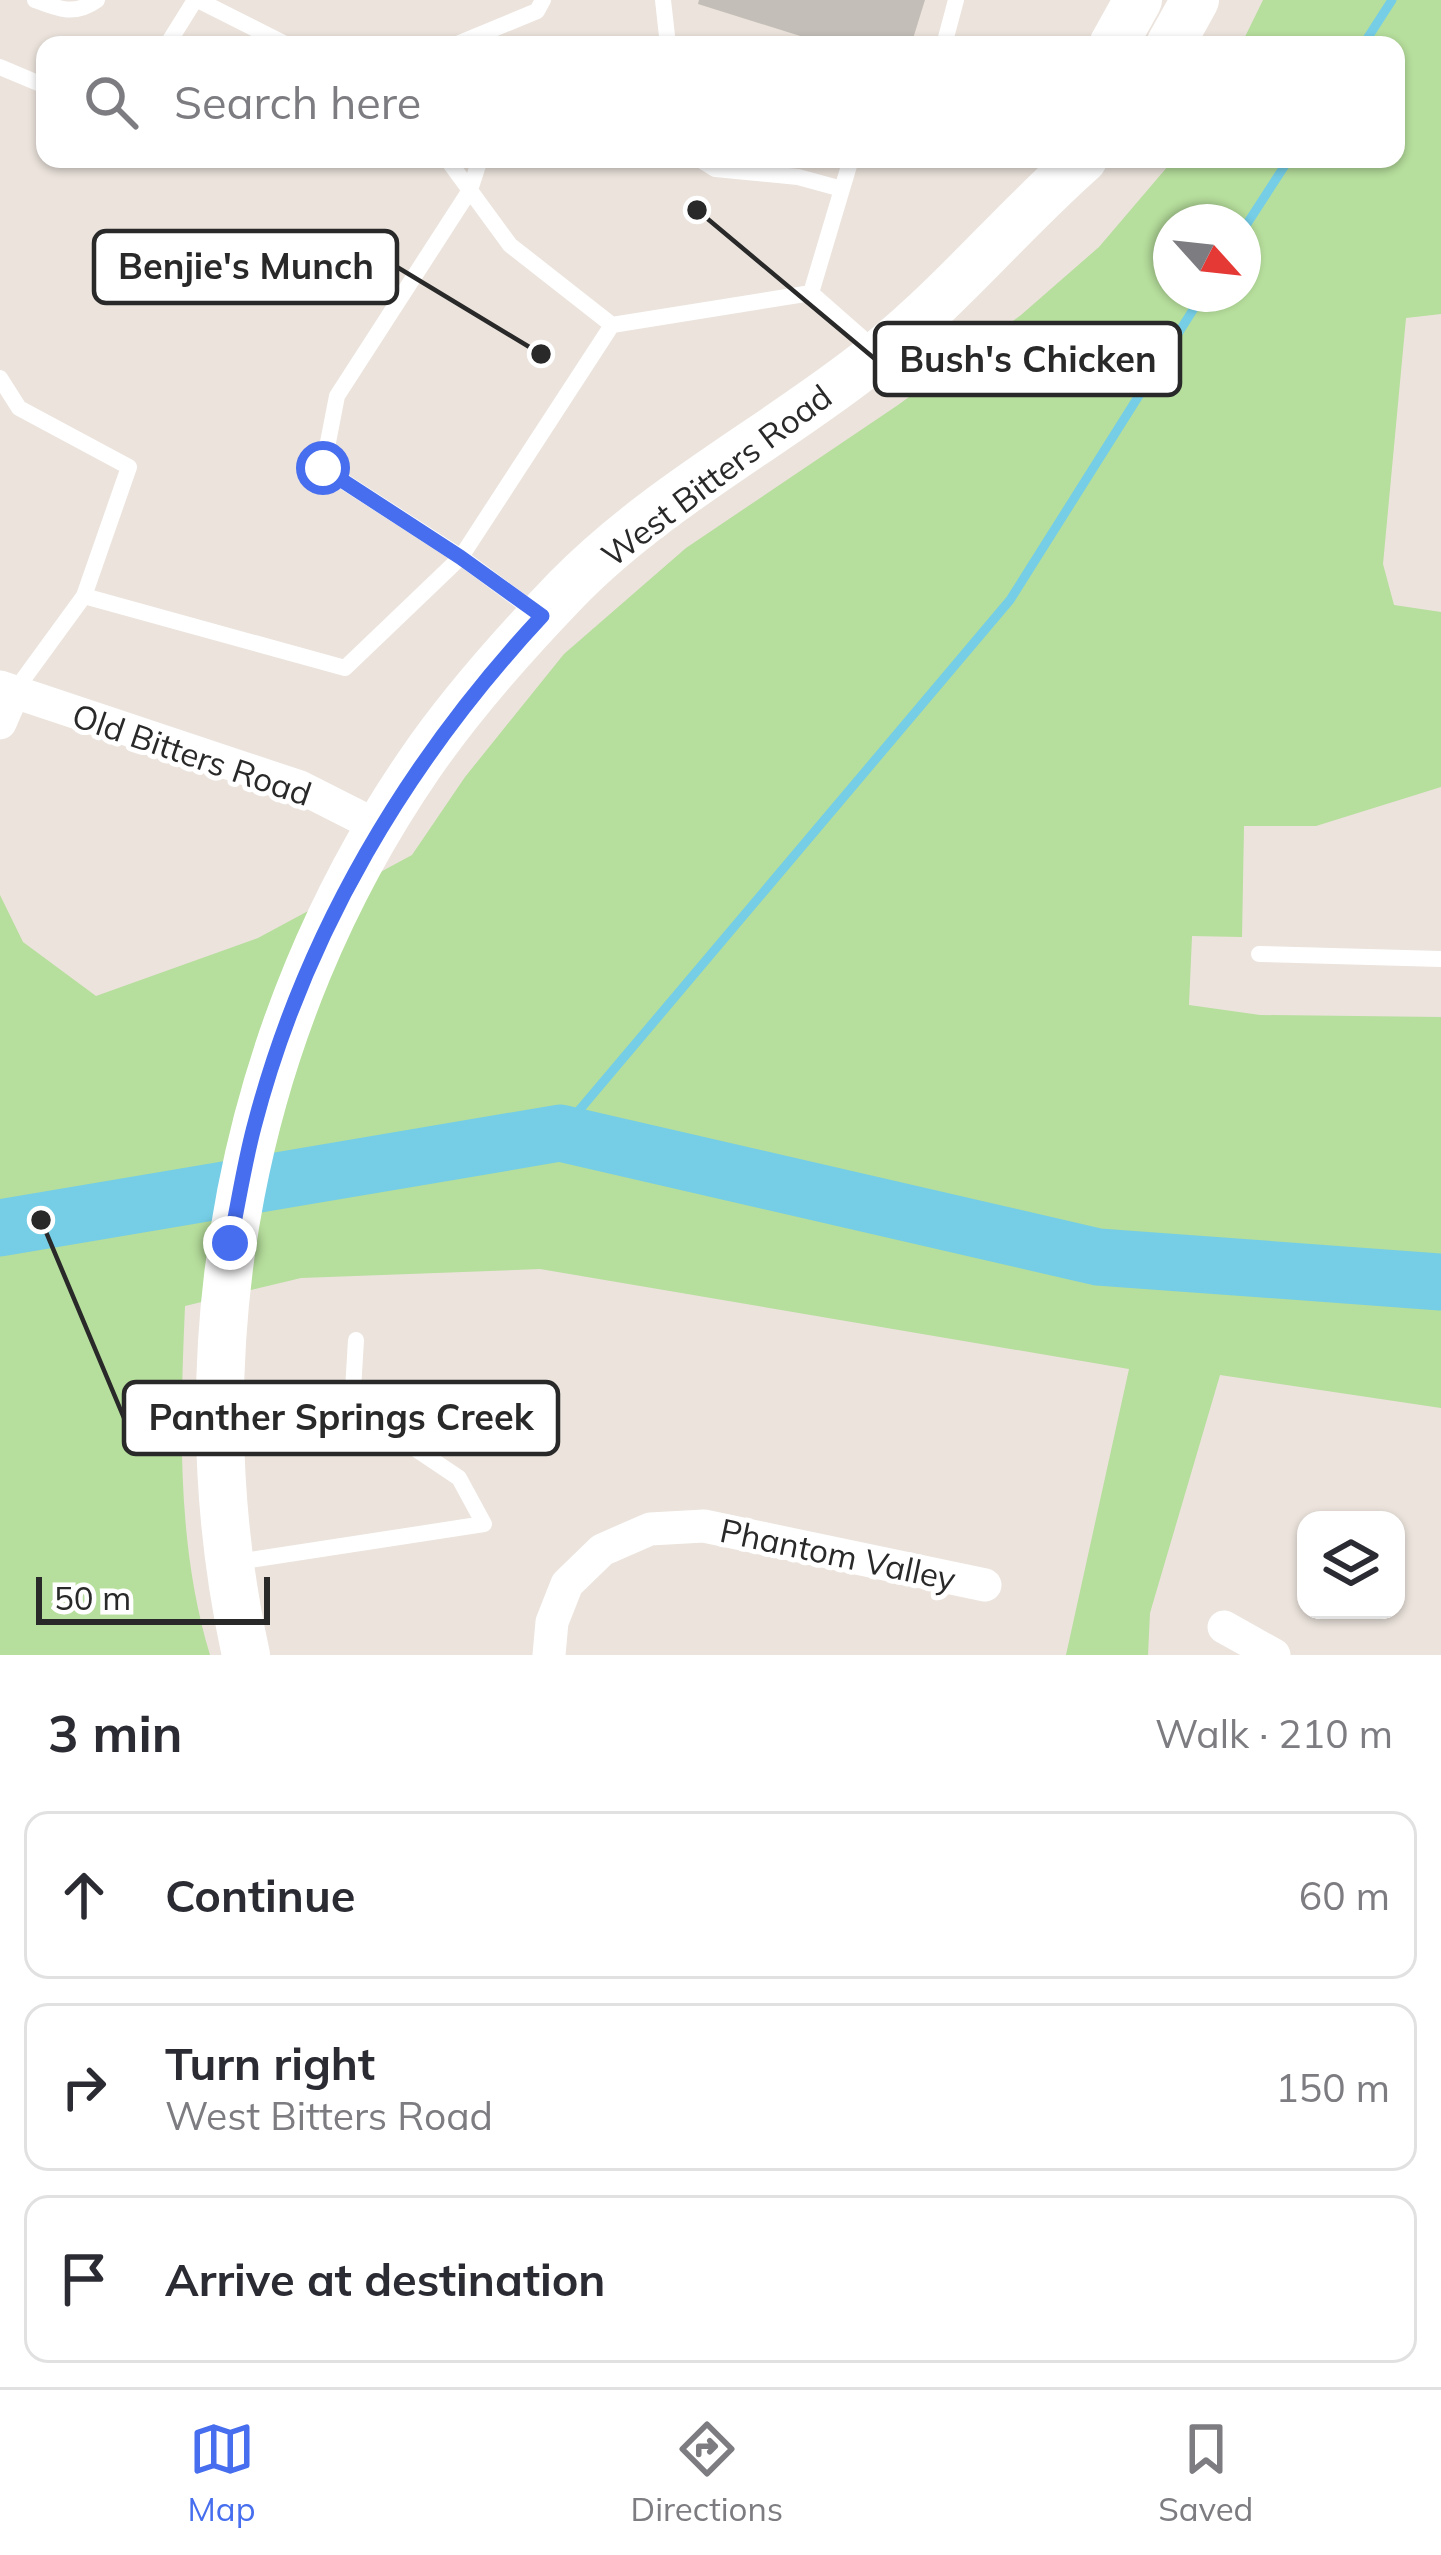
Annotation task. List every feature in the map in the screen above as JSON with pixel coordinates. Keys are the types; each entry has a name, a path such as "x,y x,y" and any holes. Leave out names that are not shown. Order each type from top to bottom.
{"main road":[{"path":"1118,36 1138,0"},
{"path":"1175,36 1195,0"},
{"name":"West Bitters Road","path":"1030,206 1049,168"},
{"name":"West Bitters Road","path":"246,1655 220,1480 218,1400 230,1243 254,1126 290,1013 338,904 418,766 490,671 572,585 661,508 879,353 947,294 1073,168"}],"street":[{"name":"Old Bitters Road","path":"4,701 300,787 381,828"},
{"name":"Phantom Valley","path":"549,1655 553,1622 567,1584 602,1550 650,1528 704,1526 986,1585"},
{"path":"1224,1627 1274,1655"}],"lane":[{"path":"34,0 84,9 97,0"},
{"path":"173,36 196,0 269,36"},
{"path":"477,36 537,11 543,0"},
{"path":"663,0 667,36"},
{"path":"946,36 956,0"},
{"path":"0,68 36,82"},
{"path":"454,168 510,244 612,325 811,293"},
{"path":"477,168 470,190 337,396 323,468 542,616"},
{"path":"713,168 798,177 842,189"},
{"path":"811,293 848,168"},
{"path":"811,293 879,353"},
{"path":"84,596 345,668 460,557 612,325"},
{"path":"0,378 19,408 129,467 84,596 4,701"},
{"path":"1259,954 1441,958"},
{"path":"230,1563 484,1524 459,1478 352,1406 356,1340"}],"green space":[{"path":"1263,0 1441,0 1441,314 1406,318 1383,564 1394,605 1441,612 1441,787 1316,826 1244,826 1242,937 1192,936 1189,1005 1260,1015 1441,1017 1441,1408 1220,1375 1150,1613 1148,1655 1066,1655 1129,1369 540,1269 301,1278 185,1306 186,1526 210,1655 0,1655 0,895 23,942 96,996 258,938 412,855 465,777 564,654 686,548 898,405 1021,315 1099,247 1166,168 1405,168 1405,36 1245,36"}],"building":[{"path":"699,0 925,0 914,36 800,36 698,4"}],"waterway":[{"path":"1369,36 1392,0"},
{"path":"1260,204 1283,168"},
{"path":"560,1133 1010,600 1192,312"},
{"path":"0,1228 560,1133 1098,1257 1441,1282"}],"place":[{"name":"Bush's Chicken","path":"697,210"},
{"name":"Benjie's Munch","path":"541,354"},
{"name":"Panther Springs Creek","path":"41,1220"}],"route":[{"path":"230,1243 254,1126 290,1013 338,904 418,766 490,671 542,616 323,468"}]}
